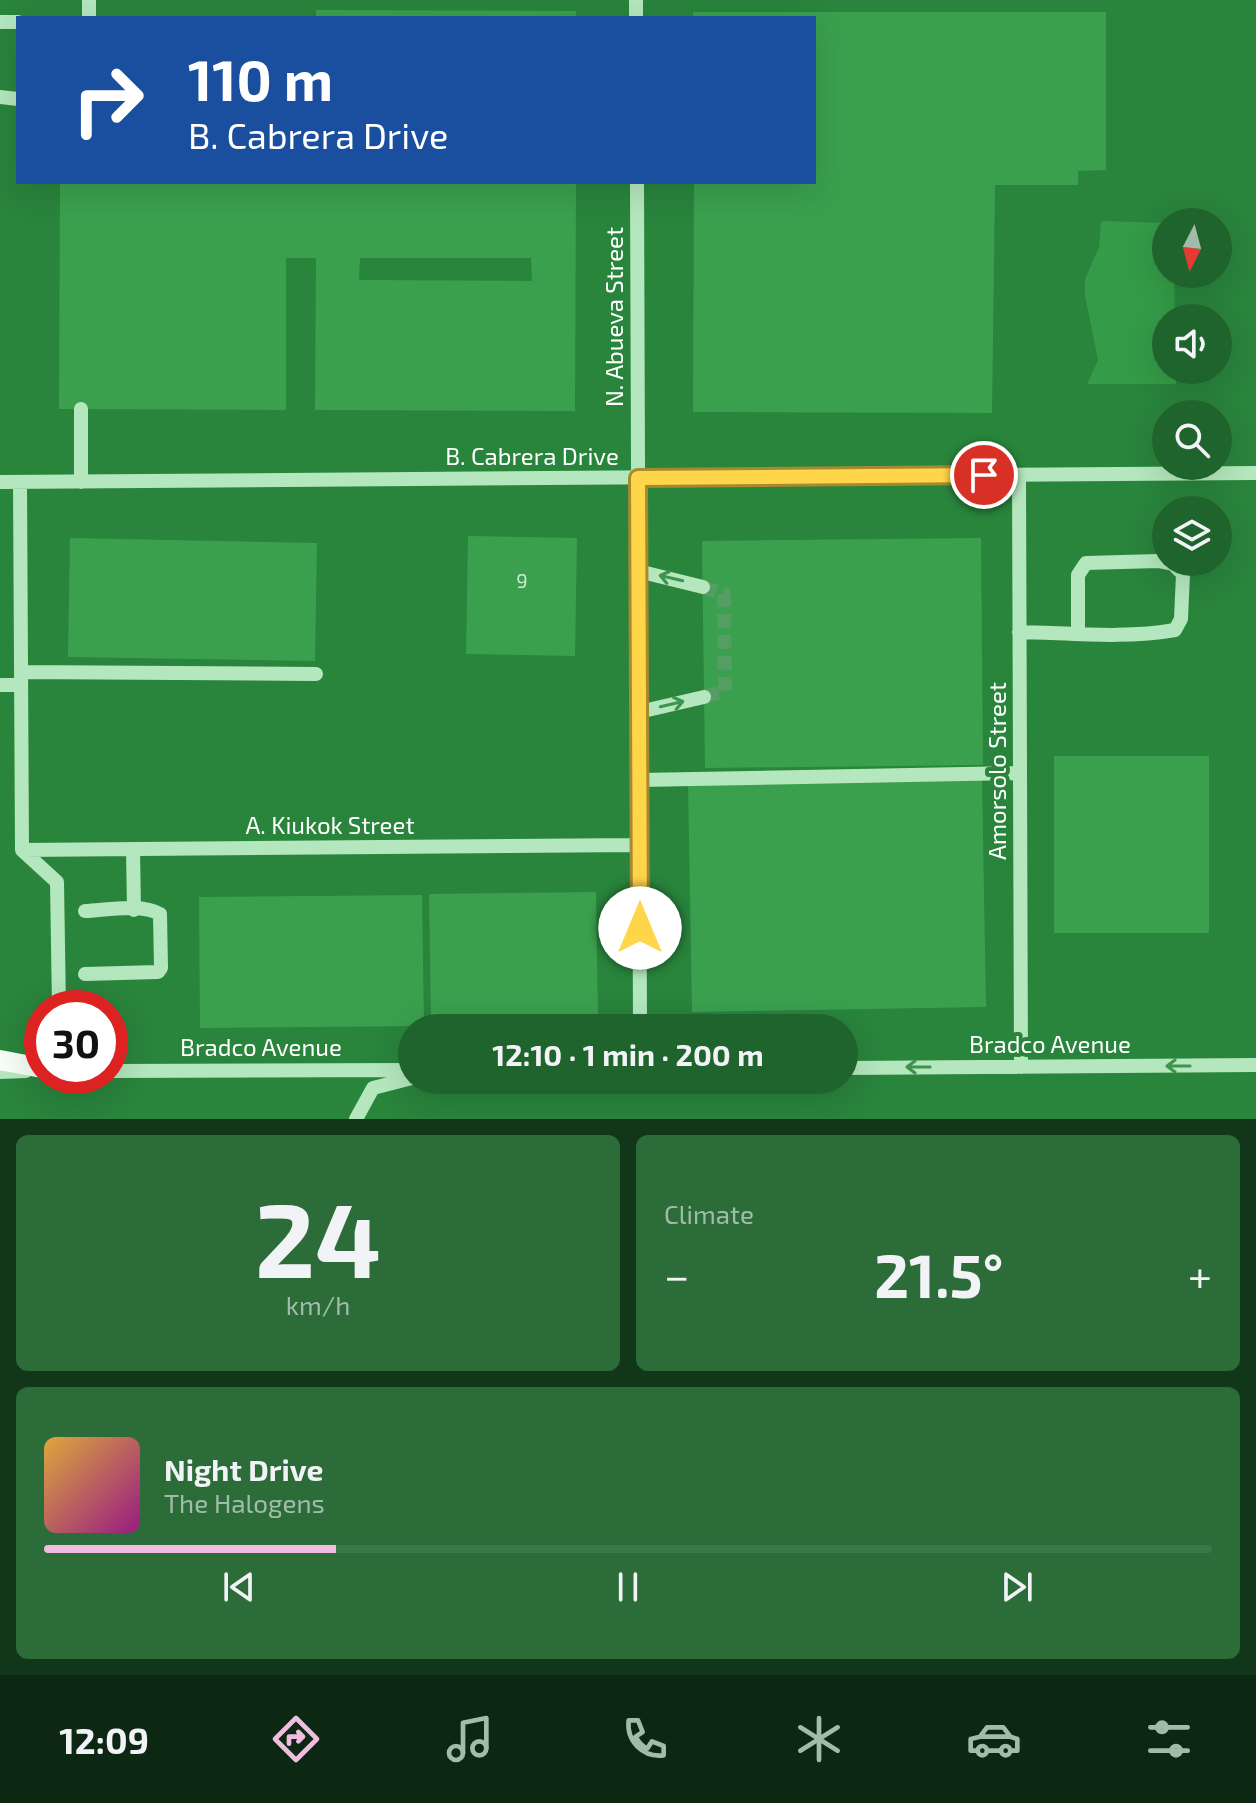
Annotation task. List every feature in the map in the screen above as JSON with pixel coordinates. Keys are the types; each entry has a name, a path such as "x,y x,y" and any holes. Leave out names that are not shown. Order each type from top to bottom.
{"main road":[{"path":"0,1060 24,1066"}],"street":[{"name":"N. Abueva Street","path":"637,184 640,1014"},
{"path":"81,409 81,482"},
{"name":"B. Cabrera Drive","path":"0,482 1256,473"},
{"name":"Amorsolo Street","path":"1019,475 1021,1067"},
{"path":"20,482 22,850 57,882 59,990"},
{"path":"1019,632 1078,633 1161,633 1175,630 1181,619 1183,574 1173,564 1158,561 1086,563 1078,575 1078,633"},
{"path":"638,571 703,587"},
{"path":"0,685 21,678 316,674"},
{"path":"639,712 704,697"},
{"path":"639,780 1020,773"},
{"name":"A. Kiukok Street","path":"22,850 639,845"},
{"path":"133,849 134,910"},
{"path":"85,911 155,910 160,914 161,968 158,972 85,974"},
{"name":"Bradco Avenue","path":"858,1068 1256,1065"},
{"name":"Bradco Avenue","path":"128,1071 398,1070"},
{"path":"0,1072 24,1071"},
{"path":"356,1119 373,1088 398,1082"}],"green space":[{"path":"1101,221 1152,223 1152,288 1174,288 1175,304 1152,304 1152,384 1087,384 1098,360 1085,296 1085,279 1099,247"}],"building":[{"path":"316,10 576,11 576,16 316,16"},
{"path":"693,12 1106,12 1106,170 1078,171 1078,185 995,185 992,413 693,412 694,184 816,184 816,16 693,16"},
{"path":"60,184 576,184 575,411 315,410 316,258 286,258 286,410 59,409","holes":["360,258 531,258 532,281 359,280"]},
{"path":"468,536 577,538 575,656 466,654"},
{"path":"70,538 317,543 315,661 68,657"},
{"path":"981,538 983,765 705,768 702,541"},
{"path":"1054,756 1209,756 1209,933 1054,933"},
{"path":"982,778 986,1007 692,1012 688,783"},
{"path":"596,892 598,1014 431,1014 429,894"},
{"path":"422,895 424,1014 398,1014 398,1026 200,1028 199,897"}],"tunnel":[{"path":"703,587 724,594 725,691 704,697"}],"route":[{"path":"640,928 638,478 984,475"}]}
